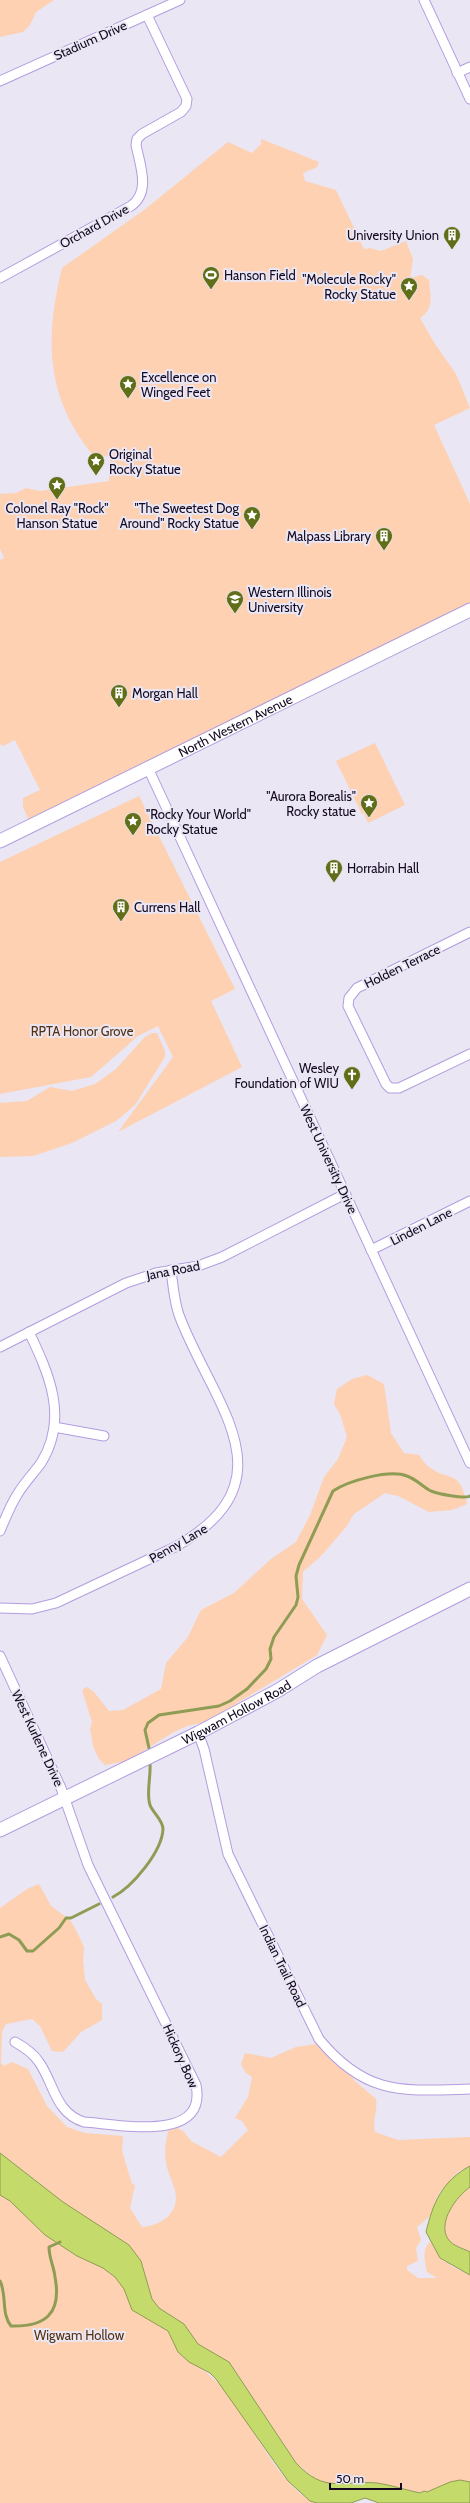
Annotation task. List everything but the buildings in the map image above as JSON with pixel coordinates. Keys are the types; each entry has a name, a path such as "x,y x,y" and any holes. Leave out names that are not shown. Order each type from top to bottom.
{"street":[{"name":"Stadium Drive","path":"0,81 180,0"},
{"path":"424,0 470,99"},
{"name":"Orchard Drive","path":"0,278 131,206 140,198 144,187 136,146 138,139 181,112 186,106 187,99 147,15"},
{"path":"457,73 470,67"},
{"name":"North Western Avenue","path":"0,841 470,610"},
{"name":"West University Drive","path":"148,768 470,1463"},
{"name":"Holden Terrace","path":"470,932 357,988 350,998 349,1010 386,1084 390,1088 399,1088 470,1054"},
{"name":"Jana Road","path":"0,1347 126,1283 171,1270 198,1266 222,1257 345,1194"},
{"name":"Linden Lane","path":"371,1250 470,1201"},
{"name":"Penny Lane","path":"0,1608 32,1609 56,1603 175,1547 197,1534 216,1519 233,1492 238,1472 234,1435 181,1319 175,1300 171,1270"},
{"path":"0,1531 16,1497 41,1461 49,1446 54,1427 56,1412 52,1384 29,1332"},
{"path":"54,1427 104,1436"},
{"name":"Wigwam Hollow Road","path":"0,1830 198,1733 277,1691 317,1666 470,1589"},
{"name":"West Kurlene Drive","path":"0,1656 64,1798"},
{"name":"Indian Trail Road","path":"198,1733 204,1749 228,1854 319,2039 340,2062 380,2086 408,2091 470,2089"},
{"name":"Hickory Bow","path":"15,2042 39,2062 63,2110 76,2120 84,2122 168,2126 184,2120 194,2108 198,2092 196,2084 88,1865 64,1798"}],"green space":[{"path":"0,0 54,0 36,12 30,25 23,32 0,37"},
{"path":"261,139 319,162 317,167 303,173 305,181 336,190 364,249 370,248 381,251 406,241 413,259 410,278 422,275 429,280 431,296 430,306 425,314 420,318 435,344 456,374 470,408 434,425 470,504 470,609 31,825 23,807 23,798 40,790 15,740 3,746 0,744 0,560 4,558 0,549 0,494 16,493 26,488 40,491 109,481 110,457 92,454 77,432 65,410 57,388 53,365 53,318 56,294 62,268 144,210 228,142 252,153 261,144"},
{"path":"375,743 405,805 368,823 364,813 362,814 336,761"},
{"name":"RPTA Honor Grove","path":"139,796 235,989 211,1001 242,1067 118,1132 173,1057 158,1026 138,1036 91,1077 0,1094 0,862"},
{"path":"152,1033 157,1033 165,1051 165,1057 135,1105 116,1121 72,1143 33,1156 0,1157 0,1103 27,1101 50,1087 72,1091 95,1084 116,1069 145,1037"},
{"path":"367,1375 384,1384 391,1433 404,1453 419,1455 429,1467 457,1481 461,1485 467,1504 452,1510 429,1512 398,1496 385,1493 354,1514 346,1527 322,1555 303,1572 302,1599 327,1635 317,1655 206,1722 187,1726 172,1733 127,1761 105,1765 99,1759 93,1746 90,1729 92,1722 82,1690 87,1687 94,1692 109,1711 123,1710 161,1689 166,1663 188,1637 201,1610 234,1593 271,1559 296,1542 310,1515 324,1477 338,1459 347,1437 340,1414 334,1404 337,1389 352,1379"},
{"name":"Wigwam Hollow","path":"39,1884 51,1906 70,1920 75,1928 84,1947 83,1960 85,1980 96,1999 102,2004 102,2020 81,2032 63,2052 52,2051 40,2026 32,2019 6,2024 2,2032 1,2063 4,2066 12,2062 28,2069 47,2106 67,2127 85,2133 123,2136 122,2151 132,2184 135,2185 130,2208 142,2227 154,2225 165,2219 173,2210 175,2204 176,2193 165,2158 168,2131 177,2128 183,2131 191,2141 221,2157 248,2130 242,2121 235,2118 248,2097 252,2077 246,2073 241,2064 245,2053 271,2058 296,2047 323,2043 355,2081 376,2099 374,2123 375,2132 398,2140 470,2137 470,2166 458,2172 439,2193 430,2216 417,2227 421,2240 416,2248 418,2261 407,2266 407,2270 418,2278 437,2278 427,2272 425,2264 424,2256 426,2248 431,2241 444,2262 448,2262 451,2266 470,2275 470,2482 460,2480 450,2482 427,2492 420,2493 379,2483 352,2482 338,2486 316,2480 296,2463 229,2362 196,2366 213,2378 229,2395 285,2478 300,2494 317,2503 0,2503 0,2195 3,2196 0,2164 0,1908 27,1889","holes":["118,2237 141,2261 152,2299 159,2308 184,2324 159,2313"]},
{"path":"470,2187 470,2252 455,2245 448,2239 445,2232 445,2225 454,2203"}],"shaded area":[{"path":"0,2153 63,2202 129,2245 141,2261 152,2299 159,2308 184,2324 198,2344 229,2362 296,2463 306,2473 316,2479 334,2484 377,2483 420,2493 424,2491 427,2492 450,2482 460,2480 470,2482 470,2503 379,2503 365,2498 351,2503 317,2503 310,2501 288,2481 216,2379 210,2373 189,2362 178,2352 168,2331 132,2310 124,2289 115,2277 103,2268 77,2256 45,2235 10,2201 0,2195"},
{"path":"470,2166 470,2187 454,2203 450,2210 445,2225 445,2232 448,2239 455,2245 470,2252 470,2275 440,2258 426,2232 432,2212 440,2194 452,2179"}],"waterway":[{"path":"149,1748 145,1730 148,1723 159,1715 219,1706 230,1701 247,1689 266,1669 271,1659 270,1649 274,1637 296,1605 298,1597 296,1576 299,1565 333,1491 348,1483 369,1477 399,1474 410,1477 434,1492 457,1497 470,1496"},
{"path":"113,1897 129,1885 145,1868 152,1858 161,1838 163,1826 151,1808 149,1800 150,1764"},
{"path":"0,1937 9,1934 19,1940 27,1951 33,1951 59,1928 66,1918 71,1918 99,1904"},
{"path":"0,2281 6,2316 11,2326 23,2326 42,2321 53,2309 57,2290 49,2247 60,2242"}],"place":[{"name":"University Union","path":"452,250"},
{"name":"Hanson Field","path":"211,290"},
{"name":"\"Molecule Rocky\" Rocky Statue","path":"409,301"},
{"name":"Excellence on Winged Feet","path":"128,399"},
{"name":"Original Rocky Statue","path":"96,476"},
{"name":"Colonel Ray \"Rock\" Hanson Statue","path":"57,500"},
{"name":"\"The Sweetest Dog Around\" Rocky Statue","path":"252,530"},
{"name":"Malpass Library","path":"384,551"},
{"name":"Western Illinois University","path":"235,614"},
{"name":"Morgan Hall","path":"119,708"},
{"name":"\"Aurora Borealis\" Rocky statue","path":"369,818"},
{"name":"\"Rocky Your World\" Rocky Statue","path":"133,836"},
{"name":"Horrabin Hall","path":"334,883"},
{"name":"Currens Hall","path":"121,922"},
{"name":"Wesley Foundation of WIU","path":"352,1090"}]}
